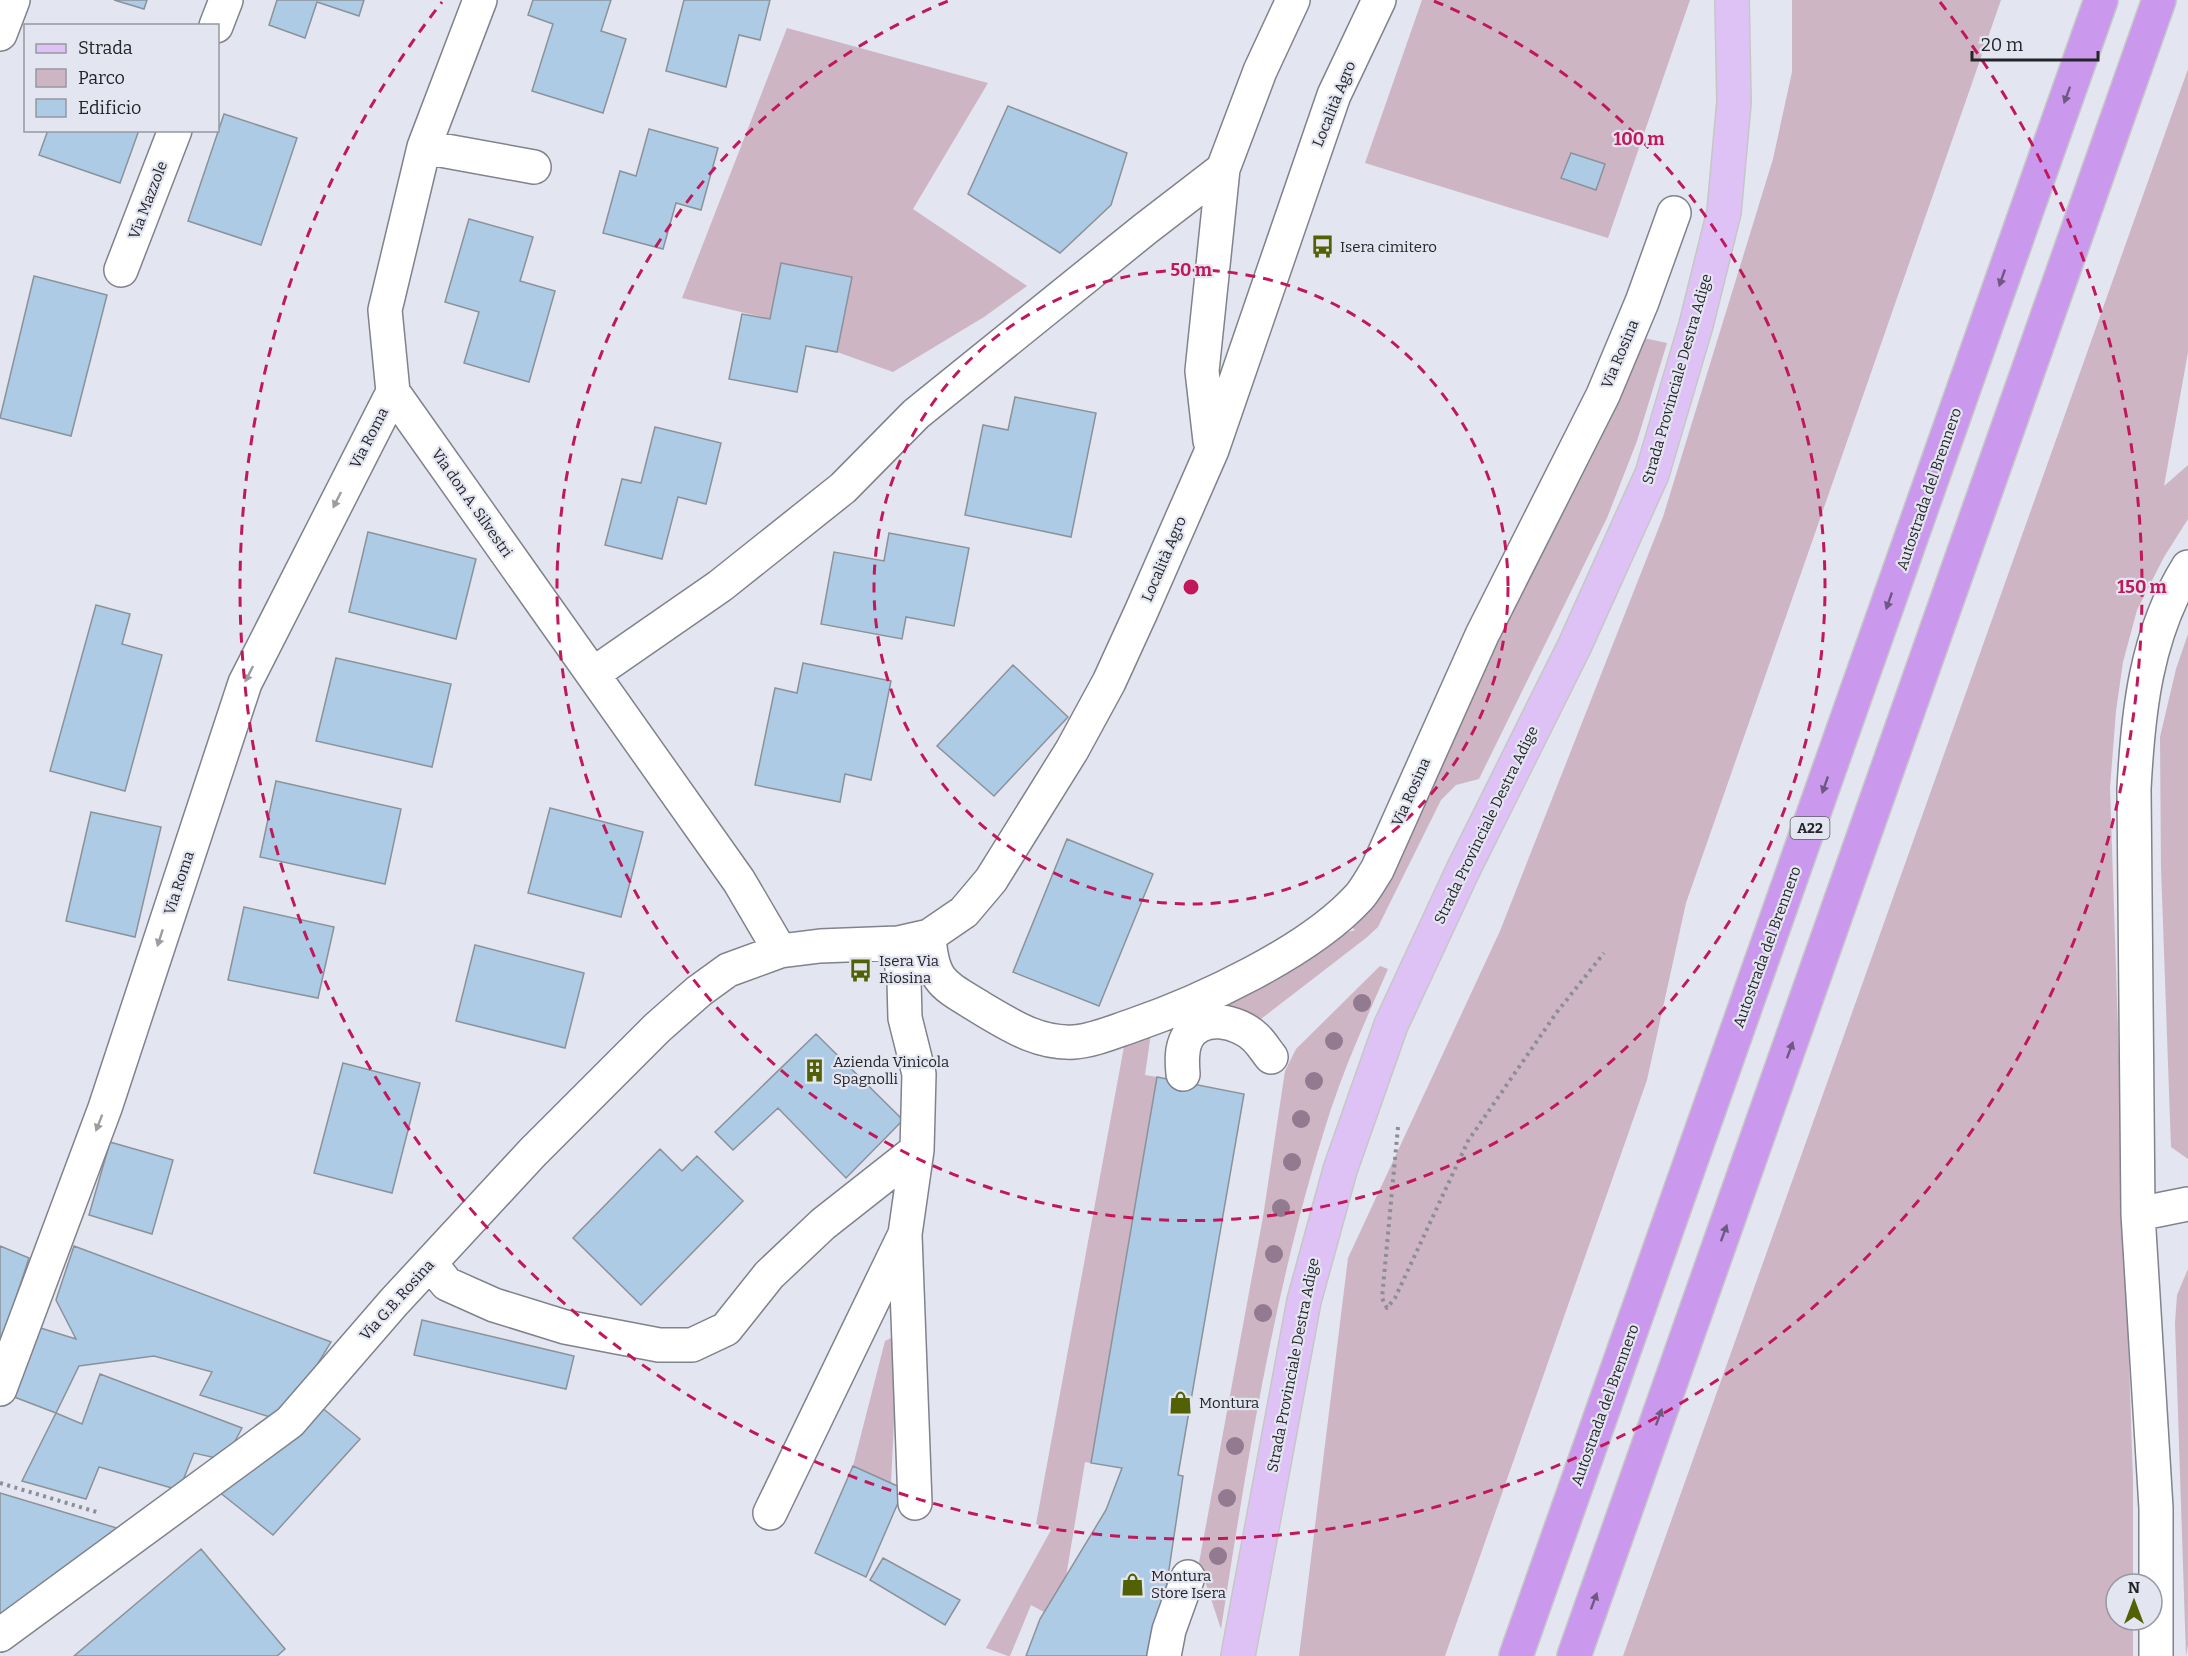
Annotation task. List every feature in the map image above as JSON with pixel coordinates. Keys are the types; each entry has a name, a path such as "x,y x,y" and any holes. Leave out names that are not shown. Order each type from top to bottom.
{"highway":[{"name":"Autostrada del Brennero","path":"1516,1656 2101,0"},
{"path":"1574,1656 2159,0"}],"main road":[{"name":"Strada Provinciale Destra Adige","path":"1238,1656 1304,1301 1344,1158 1391,1025 1463,870 1575,645 1652,474 1695,325 1724,212 1734,102 1732,0"}],"street":[{"path":"0,34 13,0"},
{"path":"217,24 226,0"},
{"name":"Via don A. Silvestri","path":"480,0 424,147 385,309 393,392 739,881 780,951"},
{"path":"1212,450 1202,371 1223,169 1260,71 1293,0"},
{"name":"Località Agro","path":"780,951 820,946 898,943 929,936 964,912 991,880 1072,750 1109,682 1212,450 1334,95 1379,0"},
{"name":"Via Mazzole","path":"121,270 174,132"},
{"path":"424,147 534,167"},
{"path":"593,674 720,586 843,488 916,414 1145,228 1223,169"},
{"name":"Via Rosina","path":"929,936 931,963 946,986 1027,1034 1075,1042 1158,1017 1215,992 1272,961 1325,927 1360,896 1377,870 1482,635 1603,395 1642,302 1674,213"},
{"name":"Via Roma","path":"0,1389 105,1108 244,683 393,392"},
{"path":"2156,1656 2156,1508 2138,1214 2134,789 2137,726 2148,664 2163,620 2188,567"},
{"path":"898,943 904,981 905,1018 919,1074 917,1150 905,1234 915,1503"},
{"name":"Via G.B. Rosina","path":"0,1635 290,1422 430,1263 533,1152 665,1020 728,970 780,951"},
{"path":"1183,1074 1182,1052 1187,1036 1199,1025 1218,1021 1237,1025 1255,1037 1270,1057"},
{"path":"430,1263 447,1284 504,1309 565,1327 659,1345 692,1345 726,1329 769,1275 823,1224 917,1150"},
{"path":"2138,1214 2188,1204"},
{"path":"770,1512 905,1234"},
{"path":"1164,1656 1169,1630 1188,1577"}],"path":[{"path":"1399,1118 1382,1298 1387,1308 1395,1298 1468,1141 1557,1012 1604,953"},
{"path":"0,1483 146,1527"}],"green space":[{"path":"1422,0 1690,0 1608,238 1365,163"},
{"path":"1792,0 2001,0 1686,903 1647,1080 1445,1656 1299,1656 1348,1258 1500,931 1663,517 1773,159 1792,72"},
{"path":"787,28 988,83 913,209 1027,286 984,317 893,372 837,352 852,277 781,263 770,319 682,298"},
{"path":"2188,69 2188,352 2164,486 2188,465 2188,519 2164,557 2137,610 2123,662 2116,711 2110,788 2133,1481 2133,1572 2104,1572 2104,1632 2133,1632 2133,1656 1623,1656"},
{"path":"1634,336 1667,343 1637,441 1607,518 1479,779 1456,785 1441,800 1378,927 1366,938 1257,1022 1215,1006 1335,936 1355,930 1346,922"},
{"path":"2188,634 2188,1159 2171,1147 2161,868 2160,737 2176,669"},
{"path":"1380,966 1388,969 1337,1091 1294,1237 1253,1432 1221,1629 1199,1563 1263,1217 1285,1071 1296,1049"},
{"path":"1151,1033 1145,1075 1157,1077 1091,1463 1085,1462 1066,1577 1044,1612 1031,1605 1010,1656 1008,1656 986,1648 1051,1530 1036,1524 1125,1041"},
{"path":"2188,1269 2188,1645 2186,1656 2175,1323 2177,1295"},
{"path":"893,1337 898,1341 891,1483 853,1466 885,1341"}],"building":[{"path":"114,0 147,0 144,9"},
{"path":"277,0 364,0 359,16 317,2 305,38 269,25"},
{"path":"533,0 611,0 601,31 626,39 603,113 532,91 553,24 528,15"},
{"path":"684,0 770,0 760,40 739,35 726,87 666,71"},
{"path":"1008,106 1127,153 1111,205 1060,253 968,194"},
{"path":"224,114 297,138 261,245 188,221"},
{"path":"649,129 718,148 701,210 676,203 663,249 603,233 620,171 636,176"},
{"path":"47,132 138,132 120,183 39,155"},
{"path":"1571,153 1605,164 1596,190 1561,178"},
{"path":"469,219 533,237 520,281 555,291 529,382 464,363 479,312 445,302"},
{"path":"781,263 852,277 837,352 806,346 797,392 729,379 742,314 770,319"},
{"path":"34,276 107,295 71,436 0,418"},
{"path":"1015,397 1096,413 1071,537 965,515 983,425 1008,430"},
{"path":"655,427 721,443 706,504 678,497 662,559 605,545 622,479 641,483"},
{"path":"368,532 476,559 456,639 349,612"},
{"path":"889,533 969,548 954,626 906,617 902,639 821,624 834,552 884,561"},
{"path":"96,605 130,614 122,644 162,655 125,791 50,771"},
{"path":"336,658 451,684 432,767 316,741"},
{"path":"803,663 891,681 871,780 845,774 840,802 755,785 775,688 797,693"},
{"path":"1013,665 1068,717 994,796 937,746"},
{"path":"276,781 401,809 385,884 260,857"},
{"path":"550,808 643,832 621,917 528,893"},
{"path":"91,812 161,827 135,937 66,921"},
{"path":"1067,839 1153,874 1099,1006 1013,972"},
{"path":"244,907 334,927 318,998 228,980"},
{"path":"475,945 584,973 565,1048 456,1021"},
{"name":"Azienda Vinicola Spagnolli","path":"816,1034 903,1120 846,1178 778,1108 733,1150 715,1132"},
{"path":"343,1063 420,1083 392,1193 314,1173"},
{"path":"1157,1077 1244,1094 1178,1475 1183,1476 1156,1656 1026,1656 1040,1619 1106,1510 1122,1468 1091,1463"},
{"path":"110,1142 173,1160 152,1234 89,1215"},
{"path":"660,1149 682,1171 697,1156 743,1201 641,1305 573,1238"},
{"path":"0,1246 29,1258 0,1346"},
{"path":"74,1246 331,1342 283,1421 200,1395 212,1372 154,1356 79,1366 56,1413 9,1395 34,1326 76,1339 56,1300"},
{"path":"422,1320 574,1356 566,1389 414,1355"},
{"path":"100,1374 242,1428 225,1460 194,1453 179,1490 99,1467 86,1499 22,1481 56,1413 82,1424"},
{"path":"320,1406 360,1439 273,1535 218,1491"},
{"path":"853,1466 904,1489 866,1577 815,1553"},
{"path":"0,1493 120,1529 0,1627"},
{"path":"201,1549 285,1649 277,1656 74,1656"},
{"path":"883,1558 960,1600 945,1625 870,1580"}],"place":[{"name":"Isera cimitero","path":"1322,247"},
{"name":"Isera Via Riosina","path":"861,970"},
{"name":"Azienda Vinicola Spagnolli","path":"815,1071"},
{"name":"Montura","path":"1181,1403"},
{"name":"Montura Store Isera","path":"1133,1585"}]}
